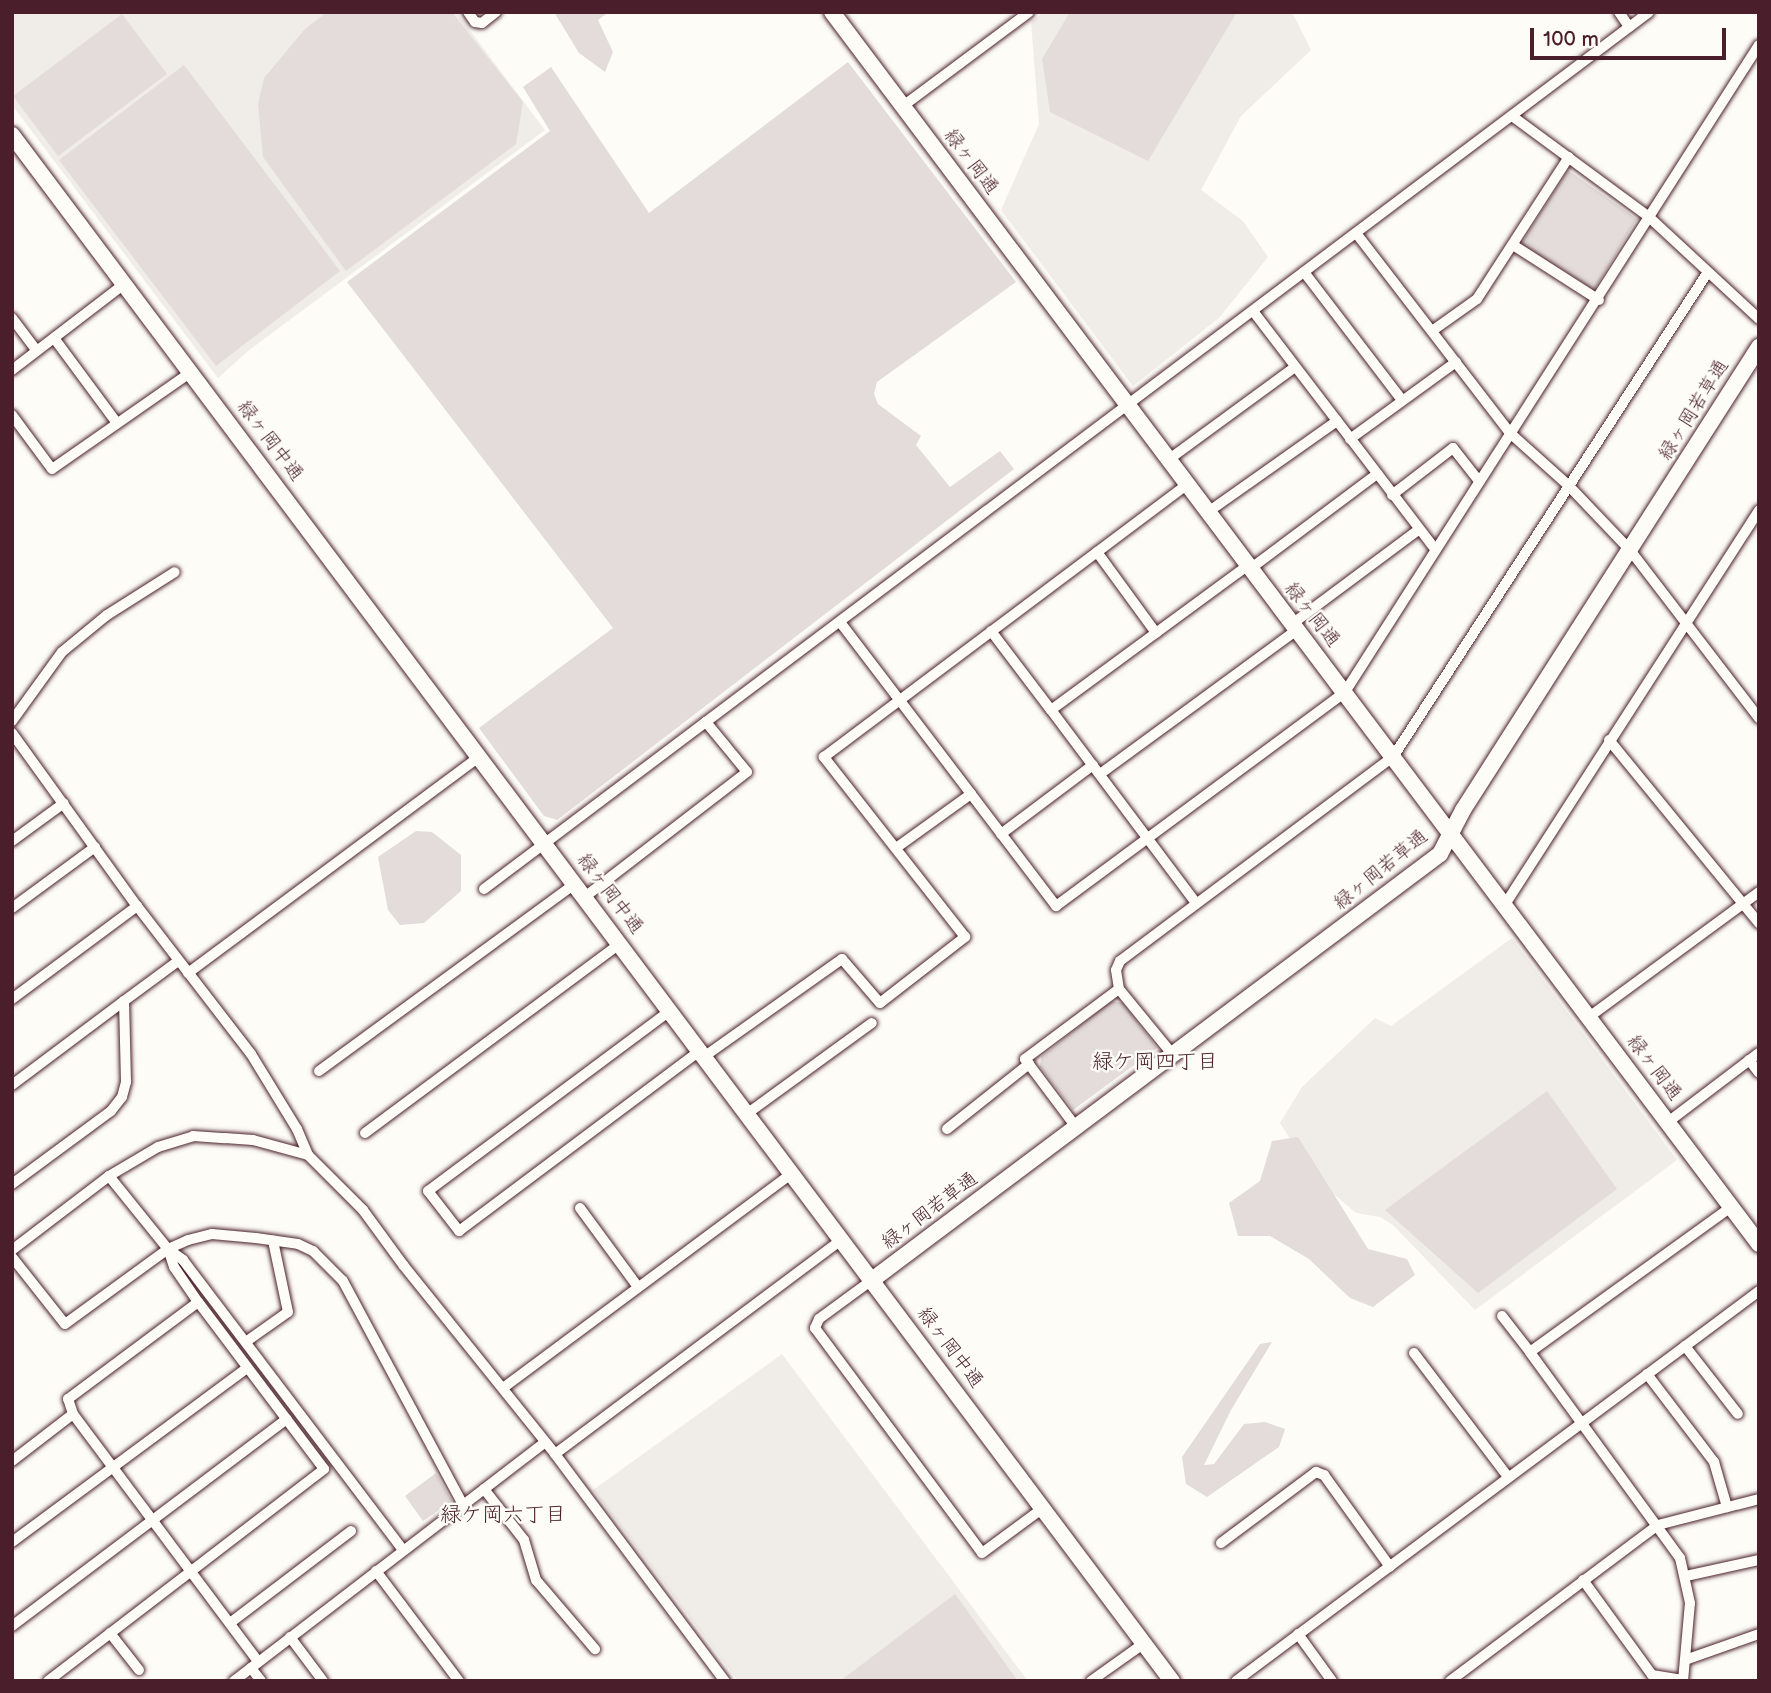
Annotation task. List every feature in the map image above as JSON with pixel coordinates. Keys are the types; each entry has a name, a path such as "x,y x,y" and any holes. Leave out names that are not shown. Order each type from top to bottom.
{"street":[{"path":"468,12 475,22 482,23 496,12"},
{"name":"緑ヶ岡通","path":"832,12 1759,1244"},
{"path":"903,106 1029,12"},
{"path":"1619,12 1629,27"},
{"path":"484,889 1649,12"},
{"path":"840,622 1056,906 1345,692 1759,45"},
{"path":"1512,116 1649,217 1759,319"},
{"name":"緑ヶ岡中通","path":"12,135 546,842 1172,1681"},
{"path":"1432,331 1477,299 1569,157"},
{"path":"1356,233 1510,433 1569,486 1630,550 1759,718"},
{"path":"1513,245 1598,300"},
{"path":"1304,272 1402,400"},
{"path":"1172,1055 1119,989 1116,970 1119,961 1392,757 1708,272"},
{"path":"12,370 124,284"},
{"path":"1253,311 1435,550"},
{"path":"12,318 37,351"},
{"path":"54,338 117,423"},
{"name":"緑ヶ岡若草通","path":"872,1280 1440,854 1463,810 1759,347"},
{"path":"1350,439 1455,362"},
{"path":"1168,460 1295,367"},
{"path":"12,415 51,469 191,372"},
{"path":"1208,512 1337,421"},
{"path":"1392,495 1453,448 1479,481"},
{"path":"1051,710 1377,474"},
{"path":"671,1010 429,1191 459,1231 703,1053 842,959 880,1003 965,937 824,757 1187,484"},
{"path":"1504,905 1758,513"},
{"path":"1001,834 1096,770 1294,627 1418,530"},
{"path":"1097,552 1156,633"},
{"path":"12,721 62,652 107,615 175,572"},
{"path":"992,631 1196,903"},
{"path":"319,1071 747,772 706,722"},
{"path":"12,733 136,906 251,1054 297,1129 308,1154 363,1210 404,1266 555,1454 722,1680"},
{"path":"1609,740 1759,923"},
{"path":"188,973 480,756"},
{"path":"896,848 971,794"},
{"path":"12,841 64,803"},
{"path":"12,908 95,847"},
{"path":"1589,1017 1759,892"},
{"path":"12,999 136,906"},
{"path":"365,1133 621,943"},
{"path":"12,1085 178,961"},
{"path":"1076,1127 1025,1059 1119,989"},
{"path":"12,1184 111,1111 122,1097 126,1082 124,1000"},
{"path":"748,1113 872,1023"},
{"path":"1668,1122 1759,1053"},
{"path":"1749,1060 1759,1073"},
{"path":"947,1129 1029,1064"},
{"path":"12,1250 109,1176 158,1147 193,1136 253,1140 308,1154"},
{"path":"503,1388 792,1173"},
{"path":"109,1176 168,1249 183,1260 247,1341 403,1550"},
{"path":"1530,1352 1731,1207"},
{"path":"580,1208 638,1287"},
{"path":"12,1257 65,1324 168,1249 188,1240 212,1234 298,1244 313,1251 343,1281 463,1505"},
{"path":"555,1454 842,1239"},
{"path":"247,1341 288,1312 273,1241"},
{"path":"48,1681 324,1469 198,1302 174,1267 168,1249"},
{"path":"872,1280 818,1319 815,1328 982,1553 1043,1508"},
{"path":"1236,1681 1759,1291"},
{"path":"198,1302 68,1399 73,1414 230,1623 261,1681"},
{"path":"1502,1316 1680,1558 1690,1603 1683,1680 1652,1675 1583,1580"},
{"path":"1685,1346 1738,1414"},
{"path":"1414,1353 1508,1477"},
{"path":"12,1542 247,1368"},
{"path":"1647,1374 1714,1462 1727,1507"},
{"path":"12,1461 73,1414"},
{"path":"12,1626 287,1419"},
{"path":"234,1681 545,1442"},
{"path":"1222,1543 1316,1472 1324,1475 1390,1567"},
{"path":"484,1489 523,1540 537,1580 594,1648"},
{"path":"1450,1681 1658,1525 1759,1499"},
{"path":"230,1623 351,1531"},
{"path":"1686,1576 1759,1560"},
{"path":"376,1571 458,1681"},
{"path":"110,1633 139,1670"},
{"path":"1297,1634 1332,1681"},
{"path":"1685,1660 1759,1634"},
{"path":"290,1637 323,1681"},
{"path":"1091,1681 1143,1644"}],"shaded area":[{"path":"12,12 456,12 545,130 248,351 218,378 12,105"},
{"path":"327,12 452,12 523,102 516,144 346,271 263,157 258,104 264,78 305,29"},
{"path":"554,12 609,12 598,20 613,52 605,72 579,53"},
{"path":"1044,12 1292,12 1311,50 1241,116 1201,190 1243,221 1268,257 1219,318 1133,386 1001,210 1039,124 1031,22"},
{"path":"1070,12 1237,12 1148,161 1050,112 1042,59"},
{"path":"122,14 167,74 58,156 13,96"},
{"path":"848,62 1016,282 877,382 874,394 878,404 921,436 916,445 950,487 1000,451 1014,469 557,820 544,816 479,728 613,628 347,282 550,131 523,87 551,67 649,213"},
{"path":"184,65 340,271 216,366 59,160"},
{"path":"1568,170 1637,219 1594,290 1521,244"},
{"path":"416,831 432,832 461,855 461,891 424,923 400,925 388,910 378,857"},
{"path":"1512,938 1677,1160 1475,1310 1393,1225 1380,1217 1356,1213 1315,1178 1280,1123 1302,1087 1375,1018 1391,1026"},
{"path":"1111,1001 1123,1003 1157,1048 1073,1110 1040,1067 1041,1057"},
{"path":"1547,1091 1617,1189 1478,1293 1385,1210"},
{"path":"1298,1137 1368,1249 1407,1259 1415,1275 1373,1307 1350,1298 1309,1259 1270,1236 1238,1236 1229,1203 1260,1181 1272,1141"},
{"path":"1272,1342 1231,1410 1204,1465 1214,1464 1244,1424 1265,1422 1285,1429 1279,1447 1207,1497 1186,1484 1182,1457 1260,1344"},
{"path":"782,1354 1028,1681 738,1681 593,1490"},
{"path":"436,1473 452,1501 423,1521 405,1496"},
{"path":"955,1594 1018,1681 840,1681"}],"district":[{"name":"緑ケ岡四丁目","path":"1155,1062"},
{"name":"緑ケ岡六丁目","path":"503,1515"}]}
